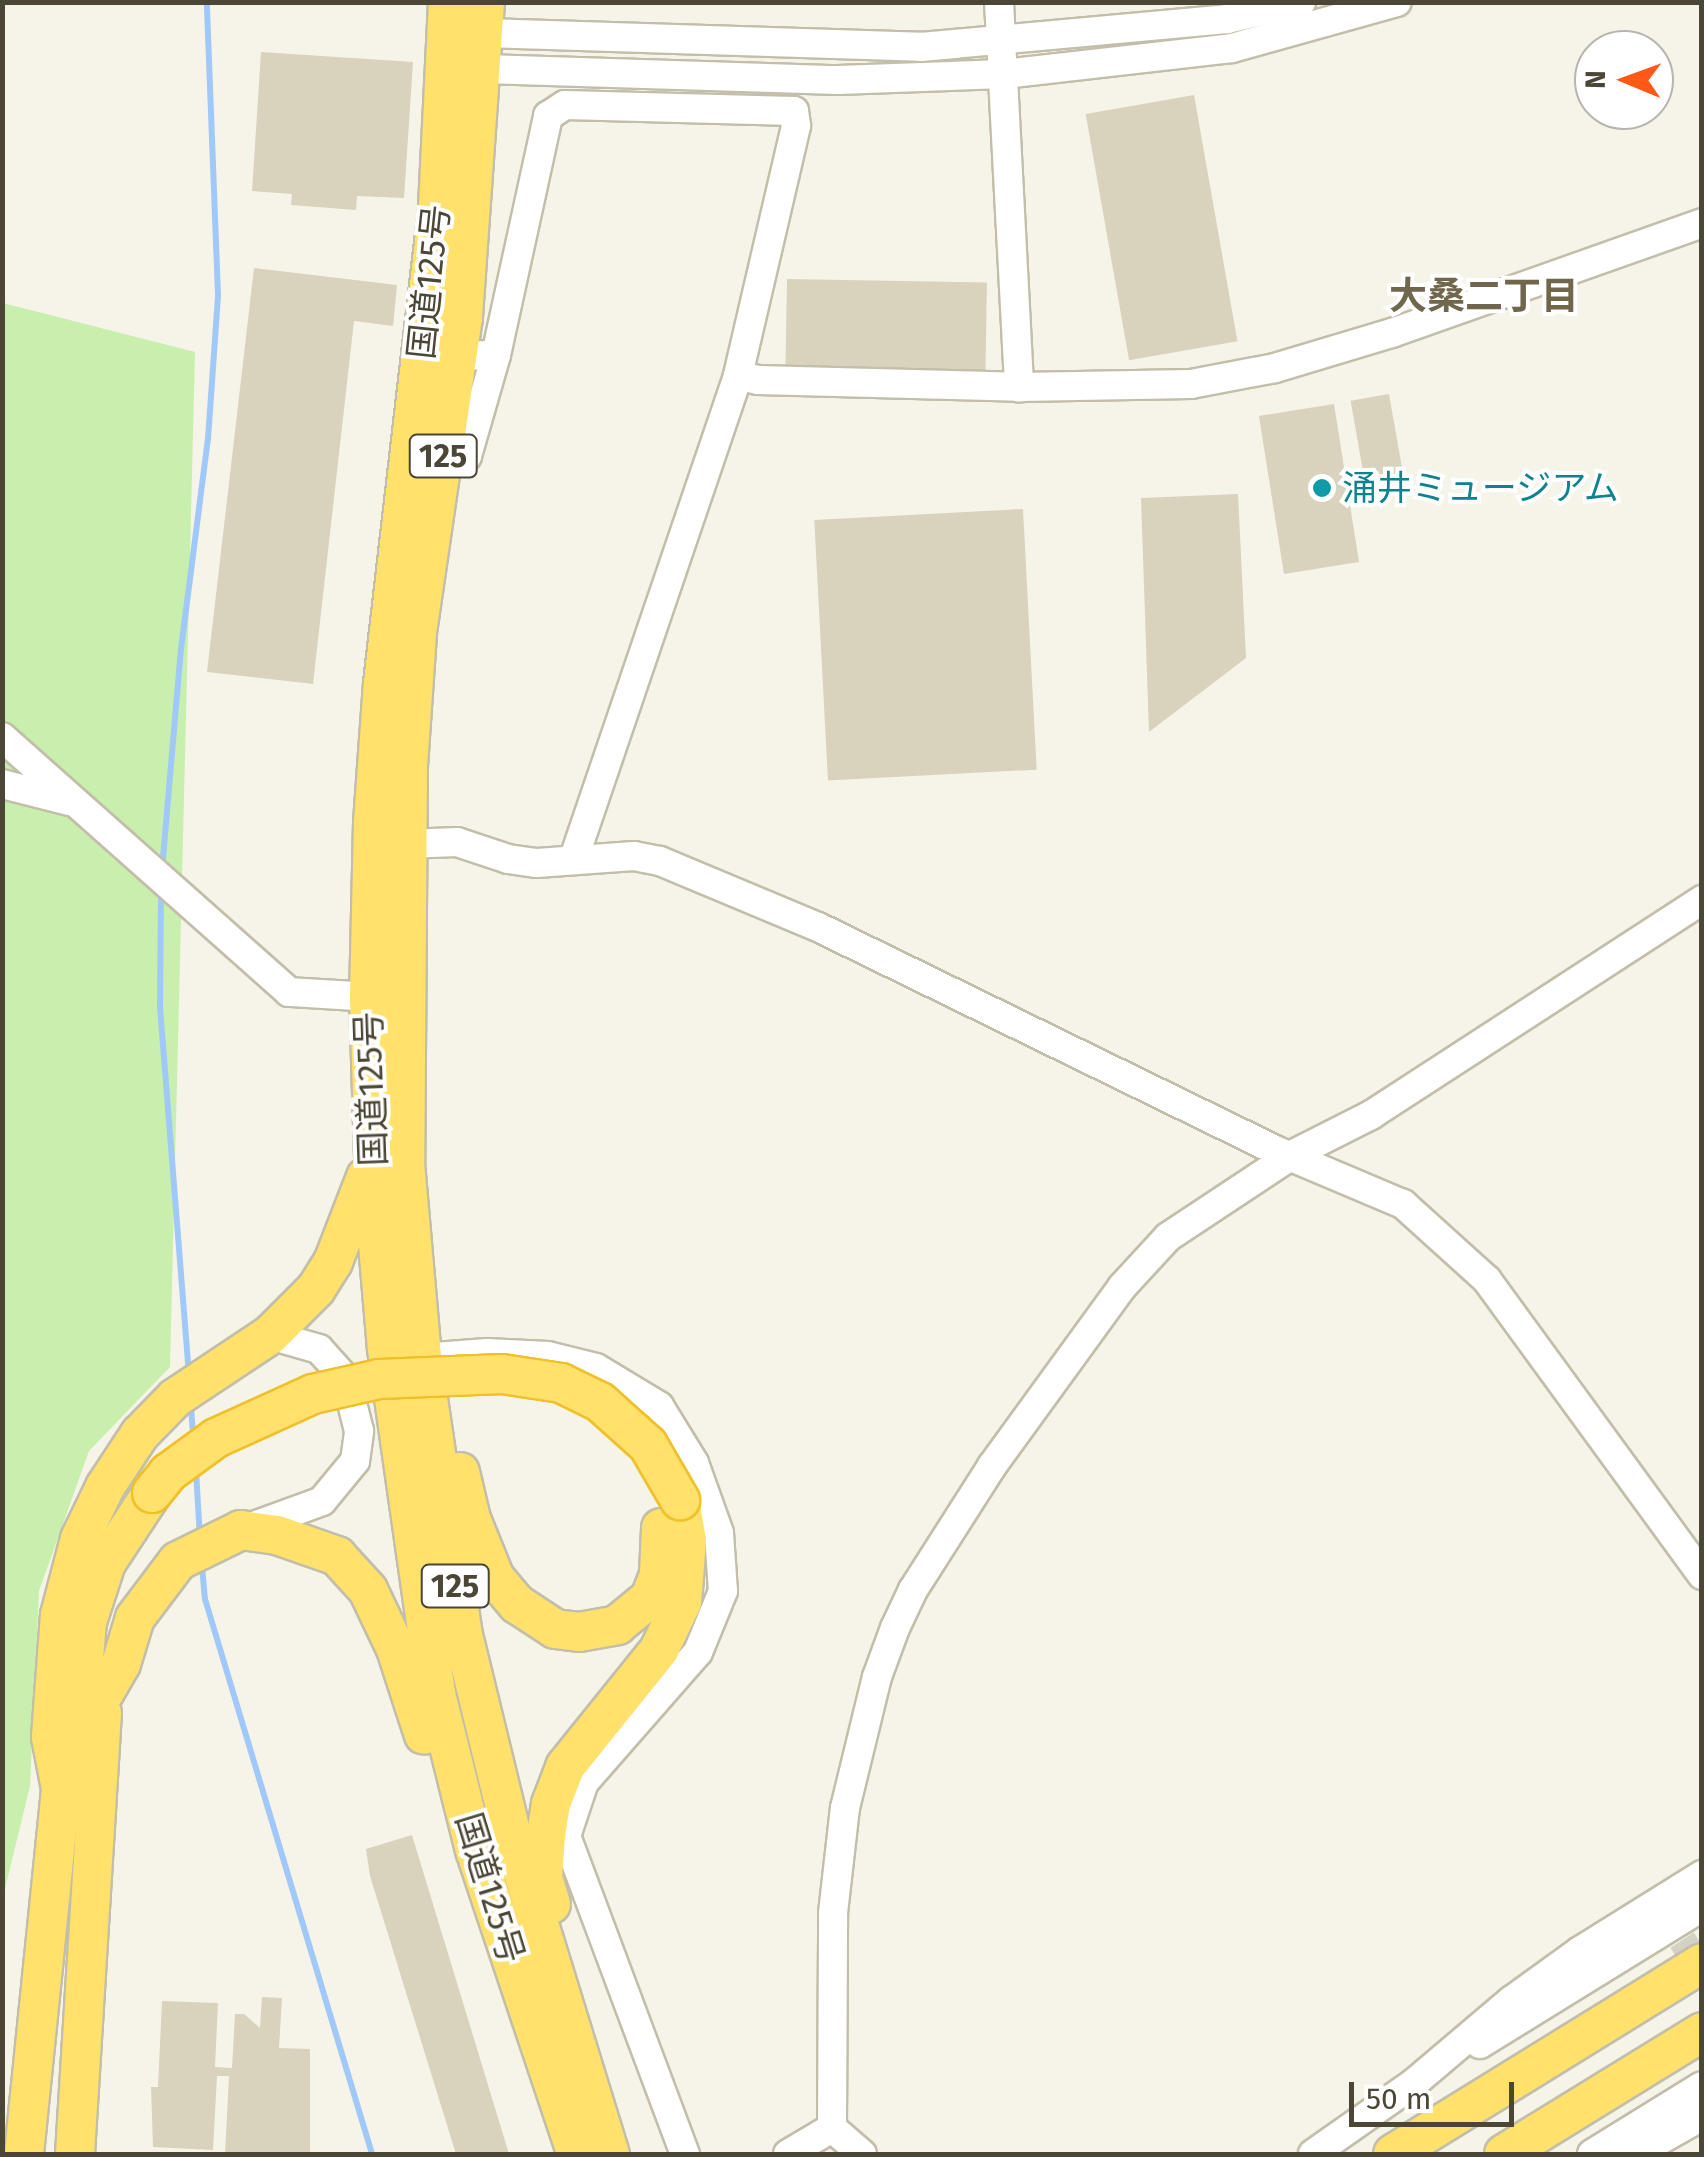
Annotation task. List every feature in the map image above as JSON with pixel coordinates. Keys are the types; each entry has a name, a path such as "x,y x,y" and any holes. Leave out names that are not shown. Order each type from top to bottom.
{"highway":[{"name":"国道125号","path":"448,2 426,327 384,684 373,823 386,998 422,1358 462,1635 512,1836 610,2154"},
{"name":"国道125号","path":"484,35 477,356 443,456 417,634 405,844 372,1160 387,1348 436,1694 474,1850 577,2154"},
{"path":"62,1789 51,1737 60,1614 80,1539 105,1487 140,1434 175,1398 270,1335 316,1289 332,1262 372,1160"},
{"path":"24,2154 62,1789 77,1745 87,1622 114,1550 216,1438 313,1394 379,1378 502,1374 561,1383 600,1402 648,1446 687,1541 682,1602 659,1650 566,1767 546,1835 543,1878 596,2062 596,2113"},
{"path":"429,1413 455,1450 471,1519 495,1578 517,1604 555,1628 579,1632 617,1626 650,1598 662,1555 669,1502"},
{"path":"75,2154 103,1695 102,1655 112,1606 158,1502"},
{"path":"103,1695 121,1664 135,1618 178,1561 231,1534 278,1535 336,1556 368,1590 396,1649 448,1808 474,1850"},
{"path":"1393,2154 1685,1942"},
{"path":"1504,2154 1702,2032"}],"street":[{"path":"999,2 1018,386"},
{"path":"447,52 484,35 922,47 1003,43 1226,20 1302,2"},
{"path":"484,35 838,80 1004,74 1232,48 1397,2"},
{"path":"477,356 548,116 565,106 794,111 796,126 738,376 574,858"},
{"path":"738,376 758,380 1018,386 1191,384 1275,368 1392,333 1702,223"},
{"path":"2,736 289,992 386,998"},
{"path":"2,784 71,801"},
{"path":"405,844 457,842 508,859 538,863 634,856 710,880 818,926 1404,1204 1487,1280 1702,1575"},
{"path":"862,2154 832,2128 833,1913 845,1808 877,1677 913,1590 992,1466 1122,1287 1168,1237 1292,1154 1371,1115 1702,900"},
{"path":"231,1534 322,1501 339,1486 355,1461 359,1431 346,1379 319,1349 270,1335"},
{"path":"422,1358 487,1353 548,1356 596,1368 659,1406 694,1463 719,1532 723,1591 698,1652 584,1782 566,1836 685,2154"},
{"path":"1414,2084 1512,2000 1580,1950 1702,1874"},
{"path":"1313,2154 1414,2084 1685,1942 1702,1907"},
{"path":"1592,2154 1702,2086"},
{"path":"1634,2154 1702,2116"},
{"path":"788,2154 832,2128"}],"green space":[{"path":"3,303 195,352 170,1367 89,1451 39,1591 30,1786 3,1897"}],"building":[{"path":"261,52 413,62 404,198 357,196 356,210 291,205 292,194 252,191"},
{"path":"1194,95 1237,341 1129,360 1086,114"},
{"path":"254,268 397,285 393,326 354,321 313,684 207,672"},
{"path":"787,279 987,282 985,371 785,368"},
{"path":"1389,394 1403,475 1365,482 1351,401"},
{"path":"1334,404 1359,562 1284,574 1259,416"},
{"path":"1238,494 1246,658 1149,732 1141,498"},
{"path":"1023,509 1037,770 828,781 814,520"},
{"path":"412,1835 509,2154 456,2154 370,1876 366,1849"},
{"path":"262,1997 282,1998 279,2048 310,2049 310,2154 225,2154 229,2076 217,2076 213,2150 153,2147 151,2087 158,2087 162,2001 218,2003 215,2067 232,2068 235,2014 244,2014 260,2028"}],"waterway":[{"path":"162,870 181,649 208,439 218,295 207,2"},
{"path":"161,892 160,1007 189,1373"},
{"path":"191,1406 193,1438"},
{"path":"196,1471 200,1538"},
{"path":"202,1566 205,1599 372,2154"}],"tunnel":[{"path":"1682,1940 1702,1971"}],"place":[{"name":"涌井ミュージアム","path":"1322,488"}],"district":[{"name":"大桑二丁目","path":"1484,297"}]}
